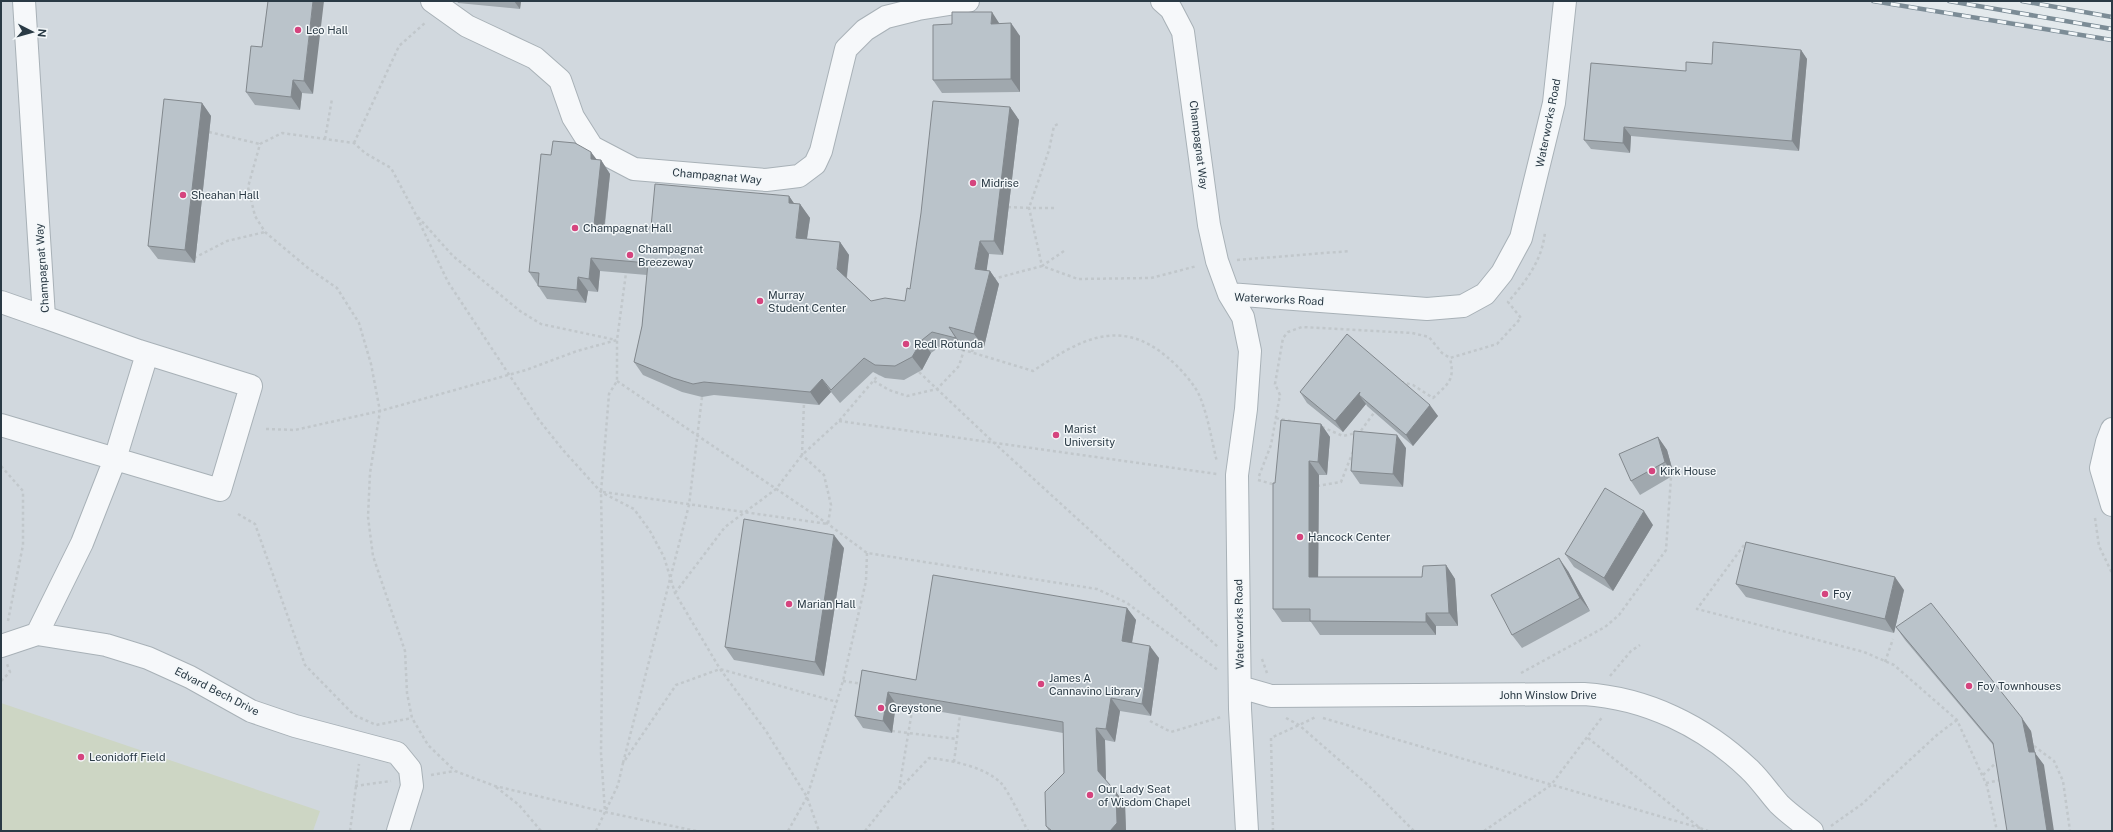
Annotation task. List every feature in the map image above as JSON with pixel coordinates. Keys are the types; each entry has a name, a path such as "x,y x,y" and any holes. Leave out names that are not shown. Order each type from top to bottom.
{"lane":[{"name":"Champagnat Way","path":"24,1 44,317 147,354 251,386 220,490 114,459"},
{"name":"Champagnat Way","path":"437,4 467,26 534,58 560,80 573,117 592,146 634,169 766,180 799,176 815,164 821,151 846,48 865,30 886,17 918,9 968,1"},
{"name":"Champagnat Way","path":"1162,1 1171,9 1183,32 1209,226 1217,261 1229,294"},
{"name":"Waterworks Road","path":"1229,294 1427,309 1463,306 1485,294 1502,273 1523,231 1554,103 1564,1"},
{"name":"Waterworks Road","path":"1229,294 1243,317 1250,351 1246,409 1237,475 1240,709 1247,831"},
{"path":"1,302 44,317"},
{"path":"37,634 82,543 114,459 147,354"},
{"path":"1,425 114,459"},
{"path":"2112,429 2107,442 2101,468 2112,505"},
{"name":"Edvard Bech Drive","path":"4,645 37,634 106,645 148,658 190,677 251,710 295,726 397,753 410,769 412,786 398,831"},
{"name":"John Winslow Drive","path":"1240,687 1271,696 1576,694 1607,686 1670,714 1716,740 1750,770 1780,804 1820,829"}],"path":[{"path":"354,143 399,46 437,4"},
{"path":"326,139 332,99"},
{"path":"1042,266 1029,208 1049,150 1054,126 1060,123"},
{"path":"209,132 260,144 282,133 354,143 365,153 391,168 414,211 448,282 539,420 563,450 601,492 634,509 650,531 664,557 669,578 675,593 720,669 766,732 807,797 819,831"},
{"path":"260,144 248,187 255,216 265,232 308,268 336,288 359,323 372,364 380,410 370,473 368,517 373,556 405,651 407,693 412,718 428,745 455,771 495,786 605,812 696,831"},
{"path":"1008,207 1054,208"},
{"path":"414,211 429,231 452,256 520,311 541,324 617,340"},
{"path":"1450,358 1496,344 1521,318 1508,302 1527,280 1539,259 1544,245 1546,230"},
{"path":"194,258 227,241 265,232"},
{"path":"991,279 1042,266 1064,251"},
{"path":"1042,266 1078,279 1151,278 1217,261 1350,251"},
{"path":"605,812 601,753 603,598 601,492 609,394 617,382 617,340 626,273"},
{"path":"1258,488 1258,480 1271,445 1280,395 1275,384 1283,338 1288,332 1302,327 1412,333 1429,337 1442,353 1450,358 1453,373 1449,382 1433,398 1413,385 1400,382"},
{"path":"839,421 992,441 1220,474 1200,396 1177,365 1153,345 1120,335 1094,338 1066,349 1033,371 964,350 959,366 938,389 906,396 889,390 874,381"},
{"path":"972,352 976,338"},
{"path":"266,428 295,430 380,410 510,375 577,351 617,340"},
{"path":"920,372 992,441 1220,649"},
{"path":"675,593 725,527 776,489 802,455 839,421 880,373"},
{"path":"617,382 697,434 828,524 867,553 1097,590 1127,603 1240,687"},
{"path":"596,831 618,785 664,606 669,578 689,505 702,397"},
{"path":"804,403 802,455 824,475 831,505 828,524"},
{"path":"1357,439 1360,432 1377,408"},
{"path":"1276,418 1299,423"},
{"path":"1314,426 1343,436 1360,432"},
{"path":"1312,486 1341,482 1354,446"},
{"path":"1,466 23,491 23,545 4,645 7,668 10,672 1,681"},
{"path":"1237,475 1281,487"},
{"path":"1520,673 1605,627 1619,615 1666,550 1671,477"},
{"path":"601,492 828,524"},
{"path":"238,514 255,524 305,666 354,714 365,720 376,725 412,718"},
{"path":"1744,545 1697,609 1864,652 1894,665 1957,720 1986,783 1998,831"},
{"path":"788,831 807,797 843,681 866,581 867,553"},
{"path":"1885,662 1893,638"},
{"path":"1484,831 1552,784 1574,752 1588,738 1603,716 1607,686 1631,651 1640,645"},
{"path":"1261,657 1264,669 1269,676"},
{"path":"623,763 676,685 720,669 837,702"},
{"path":"843,681 865,684"},
{"path":"899,790 914,699"},
{"path":"1150,721 1171,732 1240,709"},
{"path":"1280,714 1299,725 1369,786 1414,831"},
{"path":"954,762 960,715"},
{"path":"1273,831 1271,738 1318,716 1708,831"},
{"path":"350,831 360,742 365,720"},
{"path":"1820,829 1862,804 1938,734 1957,720"},
{"path":"892,731 957,739"},
{"path":"1588,738 1700,828"},
{"path":"2034,746 2054,761 2063,781 2070,831"},
{"path":"1983,775 2003,756"},
{"path":"865,831 899,790 929,758 954,762 980,770 1001,783 1028,831"},
{"path":"1986,783 2006,779"},
{"path":"495,786 520,805 541,831"}],"shaded area":[{"name":"Marist University","path":"1,1 1873,1 2028,23 2112,39 2112,831 1,831"}],"green space":[{"name":"Leonidoff Field","path":"1,703 320,811 313,831 1,831"}],"building":[{"name":"Leo Hall","path":"268,1 313,1 304,81 293,80 291,97 246,92 251,46 262,47"},
{"path":"952,12 992,12 991,24 1011,23 1011,79 933,80 933,25 952,24"},
{"path":"1713,42 1801,50 1792,141 1624,127 1623,143 1584,140 1591,63 1686,71 1686,62 1712,64"},
{"name":"Sheahan Hall","path":"164,99 202,103 185,250 148,246"},
{"path":"933,101 1010,107 994,241 980,241 975,269 990,271 974,334 949,327 956,338 932,332 922,340 912,357 895,366 875,365 864,358 831,390 822,379 810,392 704,382 693,384 673,378 634,362 642,326 648,263 591,258 589,279 578,277 577,290 538,286 539,273 529,272 541,154 551,155 553,141 575,143 591,152 591,159 601,160 594,225 651,227 655,184 789,196 789,203 800,204 796,238 840,242 837,269 871,301 885,298 905,301 907,288 910,289 921,213"},
{"path":"1347,334 1430,405 1406,435 1359,395 1360,392 1335,421 1300,392"},
{"path":"1281,420 1321,424 1318,462 1309,461 1309,577 1422,577 1423,566 1446,565 1449,613 1426,613 1426,622 1310,621 1310,609 1273,609 1273,483 1275,483"},
{"path":"1354,431 1397,435 1393,474 1351,471"},
{"path":"1658,437 1665,462 1631,481 1619,454"},
{"path":"1605,488 1644,511 1604,578 1565,554"},
{"name":"Marian Hall","path":"744,519 834,535 815,662 725,647"},
{"name":"Foy","path":"1746,542 1895,577 1885,619 1736,584"},
{"path":"1559,558 1580,598 1512,635 1491,595"},
{"name":"James A Cannavino Library","path":"933,575 1127,608 1122,641 1150,646 1142,704 1111,698 1106,729 1096,728 1098,771 1116,792 1117,823 1110,831 1052,831 1046,826 1045,792 1064,773 1063,722 888,692 883,721 855,716 862,670 916,680"},
{"name":"Foy Townhouses","path":"1931,603 2022,718 2029,752 2035,752 2047,831 2007,831 1993,743 1896,627"}],"railway":[{"path":"1873,1 2112,40"},
{"path":"1949,1 2112,29"},
{"path":"2022,1 2112,17"}],"place":[{"name":"Leo Hall","path":"298,30"},
{"name":"Midrise","path":"973,183"},
{"name":"Sheahan Hall","path":"183,195"},
{"name":"Champagnat Hall","path":"575,228"},
{"name":"Champagnat Breezeway","path":"630,255"},
{"name":"Murray Student Center","path":"760,301"},
{"name":"Redl Rotunda","path":"906,344"},
{"name":"Marist University","path":"1056,435"},
{"name":"Kirk House","path":"1652,471"},
{"name":"Hancock Center","path":"1300,537"},
{"name":"Foy","path":"1825,594"},
{"name":"Marian Hall","path":"789,604"},
{"name":"James A Cannavino Library","path":"1041,684"},
{"name":"Foy Townhouses","path":"1969,686"},
{"name":"Greystone","path":"881,708"},
{"name":"Leonidoff Field","path":"81,757"},
{"name":"Our Lady Seat of Wisdom Chapel","path":"1090,795"}]}
